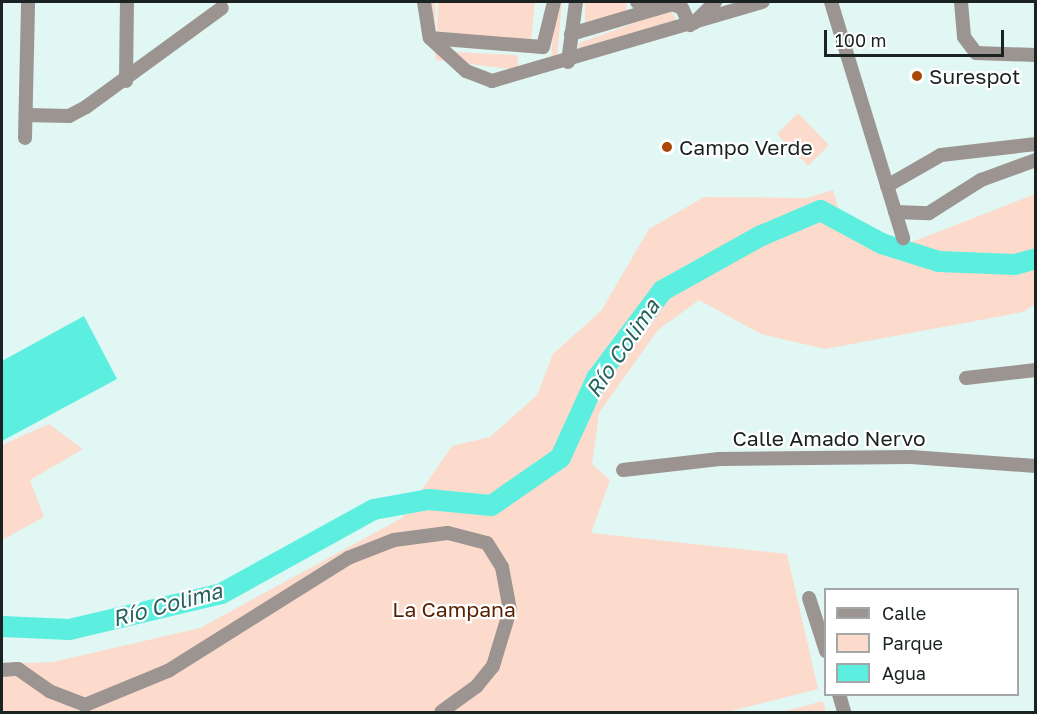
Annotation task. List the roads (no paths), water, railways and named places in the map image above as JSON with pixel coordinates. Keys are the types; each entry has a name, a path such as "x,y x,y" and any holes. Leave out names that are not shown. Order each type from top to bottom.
{"street":[{"path":"26,138 28,2"},
{"path":"126,81 127,2"},
{"path":"424,2 430,38 466,71 492,81 568,62 763,2"},
{"path":"430,38 531,48 543,47 548,39 554,2"},
{"path":"568,62 576,2"},
{"path":"637,2 654,9"},
{"path":"691,25 715,2"},
{"path":"831,2 903,238"},
{"path":"961,2 964,37 976,53 1035,55"},
{"path":"571,34 654,9 678,5 691,25"},
{"path":"27,115 69,116 126,81 222,9"},
{"path":"530,72 531,48"},
{"path":"887,186 941,155 1035,144"},
{"path":"895,212 929,213 981,180 1035,160"},
{"path":"966,378 1035,370"},
{"name":"Calle Amado Nervo","path":"623,470 719,459 911,457 1035,466"},
{"path":"2,670 18,669 49,691 85,705 168,671 348,558 394,540 448,533 487,543 502,567 510,610 493,666 477,686 441,712"},
{"path":"809,598 824,648"},
{"path":"840,696 844,712"}],"water":[{"path":"84,316 117,379 2,441 2,361"}],"waterway":[{"name":"Río Colima","path":"2,626 69,629 221,593 373,509 428,499 491,505 560,457 596,378 662,290 761,235 820,210 881,243 938,261 1014,264 1036,258"}],"place":[{"name":"Surespot","path":"917,76"},
{"name":"Campo Verde","path":"667,147"}],"park label":[{"name":"La Campana","path":"454,609"}]}
